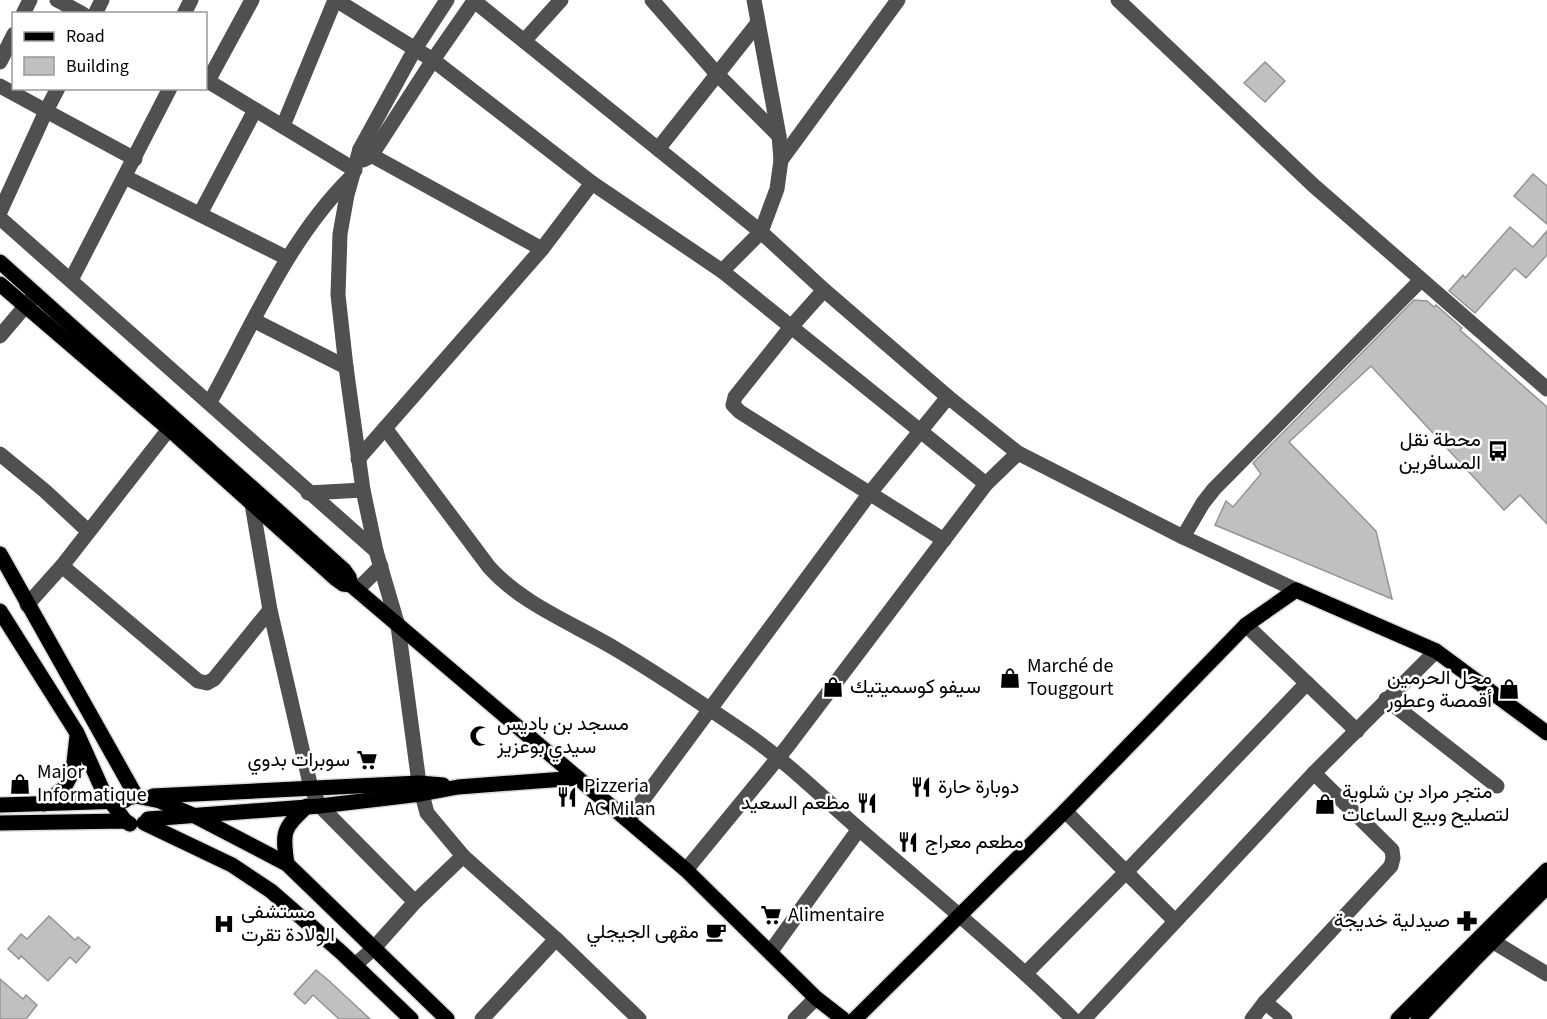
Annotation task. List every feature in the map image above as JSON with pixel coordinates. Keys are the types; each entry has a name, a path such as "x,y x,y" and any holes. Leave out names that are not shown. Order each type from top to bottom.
{"main road":[{"path":"0,262 344,570 354,588"},
{"path":"0,284 169,429 336,579 354,588 686,870 771,951 816,998 843,1019"},
{"path":"0,554 129,804 134,825 146,821 314,806 420,789"},
{"path":"855,1019 1065,811 1246,625 1296,590 1436,651 1547,733"},
{"path":"0,611 77,733 103,791 129,804 150,806 146,821"},
{"path":"44,804 64,788 73,771 77,733"},
{"path":"0,806 129,804 311,788 420,789 578,778"},
{"path":"0,823 160,801 195,816 286,864 447,1019"},
{"path":"286,864 284,832 290,822 314,806"},
{"path":"146,821 232,865 271,891 355,965 411,1019"},
{"path":"1398,1019 1547,870"},
{"path":"1418,1019 1547,887"}],"street":[{"path":"57,0 79,12"},
{"path":"252,0 207,81 283,126 542,249"},
{"path":"283,126 336,0 433,60 592,183 722,271 922,430 986,484"},
{"path":"447,0 415,49 359,162 344,211 338,260 339,296 363,490 376,551 398,626 420,789 427,813 463,856 556,939 639,1019"},
{"path":"524,41 561,0"},
{"path":"652,0 717,74 779,136"},
{"path":"722,271 761,232 777,189 781,160 779,136 754,0"},
{"path":"781,160 898,0"},
{"path":"1118,0 1313,184 1547,389"},
{"path":"210,402 287,258 433,60 473,1 761,232 824,290 948,397 1018,453 1183,537 1296,590"},
{"path":"658,149 758,24"},
{"path":"0,62 12,38"},
{"path":"0,86 135,159"},
{"path":"0,212 57,90"},
{"path":"71,280 170,90"},
{"path":"200,214 255,110"},
{"path":"125,177 287,258"},
{"path":"358,459 542,249 592,183"},
{"path":"0,218 376,551"},
{"path":"1183,537 1214,489 1421,280"},
{"path":"824,290 735,397 733,405 740,412 944,540"},
{"path":"0,336 36,294"},
{"path":"255,321 346,367"},
{"path":"628,820 870,493 948,397"},
{"path":"385,428 503,583 525,598 616,649 778,756 859,829 961,915 1073,1019"},
{"path":"27,605 62,566 169,429"},
{"path":"686,870 778,756 986,484 1018,453"},
{"path":"0,454 88,531"},
{"path":"308,493 363,490"},
{"path":"252,504 270,610 314,806 416,902"},
{"path":"62,566 198,681 207,683 214,679 270,610"},
{"path":"354,588 381,566"},
{"path":"1246,625 1357,731"},
{"path":"1084,1019 1314,773 1436,651"},
{"path":"1026,973 1127,872 1307,683"},
{"path":"1386,699 1497,786"},
{"path":"1252,1019 1264,1002 1391,866 1394,858 1392,850 1314,773"},
{"path":"1065,811 1175,921"},
{"path":"771,951 859,829"},
{"path":"355,965 463,856"},
{"path":"482,1019 556,939"},
{"path":"1492,941 1547,974"},
{"path":"795,1019 816,998"},
{"path":"1264,1002 1285,1019"}],"building":[{"path":"1265,62 1285,81 1265,102 1244,83"},
{"path":"1533,174 1547,186 1547,224 1514,196"},
{"path":"1510,227 1533,247 1547,231 1547,255 1526,278 1515,268 1475,313 1449,291 1463,275 1465,278"},
{"name":"محطة نقل المسافرين","path":"1414,300 1427,301 1434,307 1436,305 1462,328 1460,330 1547,407 1547,524 1520,495 1504,510 1371,366 1289,442 1376,531 1392,599 1215,525 1226,501 1233,507 1261,474 1253,463"},
{"path":"49,916 75,940 78,937 90,947 76,963 70,957 48,981 21,956 19,959 8,949 21,934 27,939"},
{"path":"316,970 370,1019 339,1019 313,995 305,1004 294,994"},
{"path":"0,979 23,999 26,995 37,1005 26,1019 0,1019"}],"place":[{"name":"محطة نقل المسافرين","path":"1498,451"},
{"name":"Marché de Touggourt","path":"1010,678"},
{"name":"سيفو كوسميتيك","path":"833,687"},
{"name":"محل الحرمين أقمصة وعطور","path":"1509,689"},
{"name":"مسجد بن باديس سيدي بوعزيز","path":"480,736"},
{"name":"سوبرات بدوي","path":"367,760"},
{"name":"Major Informatique","path":"20,784"},
{"name":"دوبارة حارة","path":"921,787"},
{"name":"Pizzeria AC Milan","path":"567,797"},
{"name":"مطعم السعيد","path":"867,803"},
{"name":"متجر مراد بن شلوية لتصليح وبيع الساعات","path":"1325,804"},
{"name":"مطعم معراج","path":"908,842"},
{"name":"Alimentaire","path":"771,915"},
{"name":"صيدلية خديجة","path":"1467,921"},
{"name":"مستشفى الولادة تقرت","path":"224,924"},
{"name":"مقهى الجيجلي","path":"716,932"}]}
